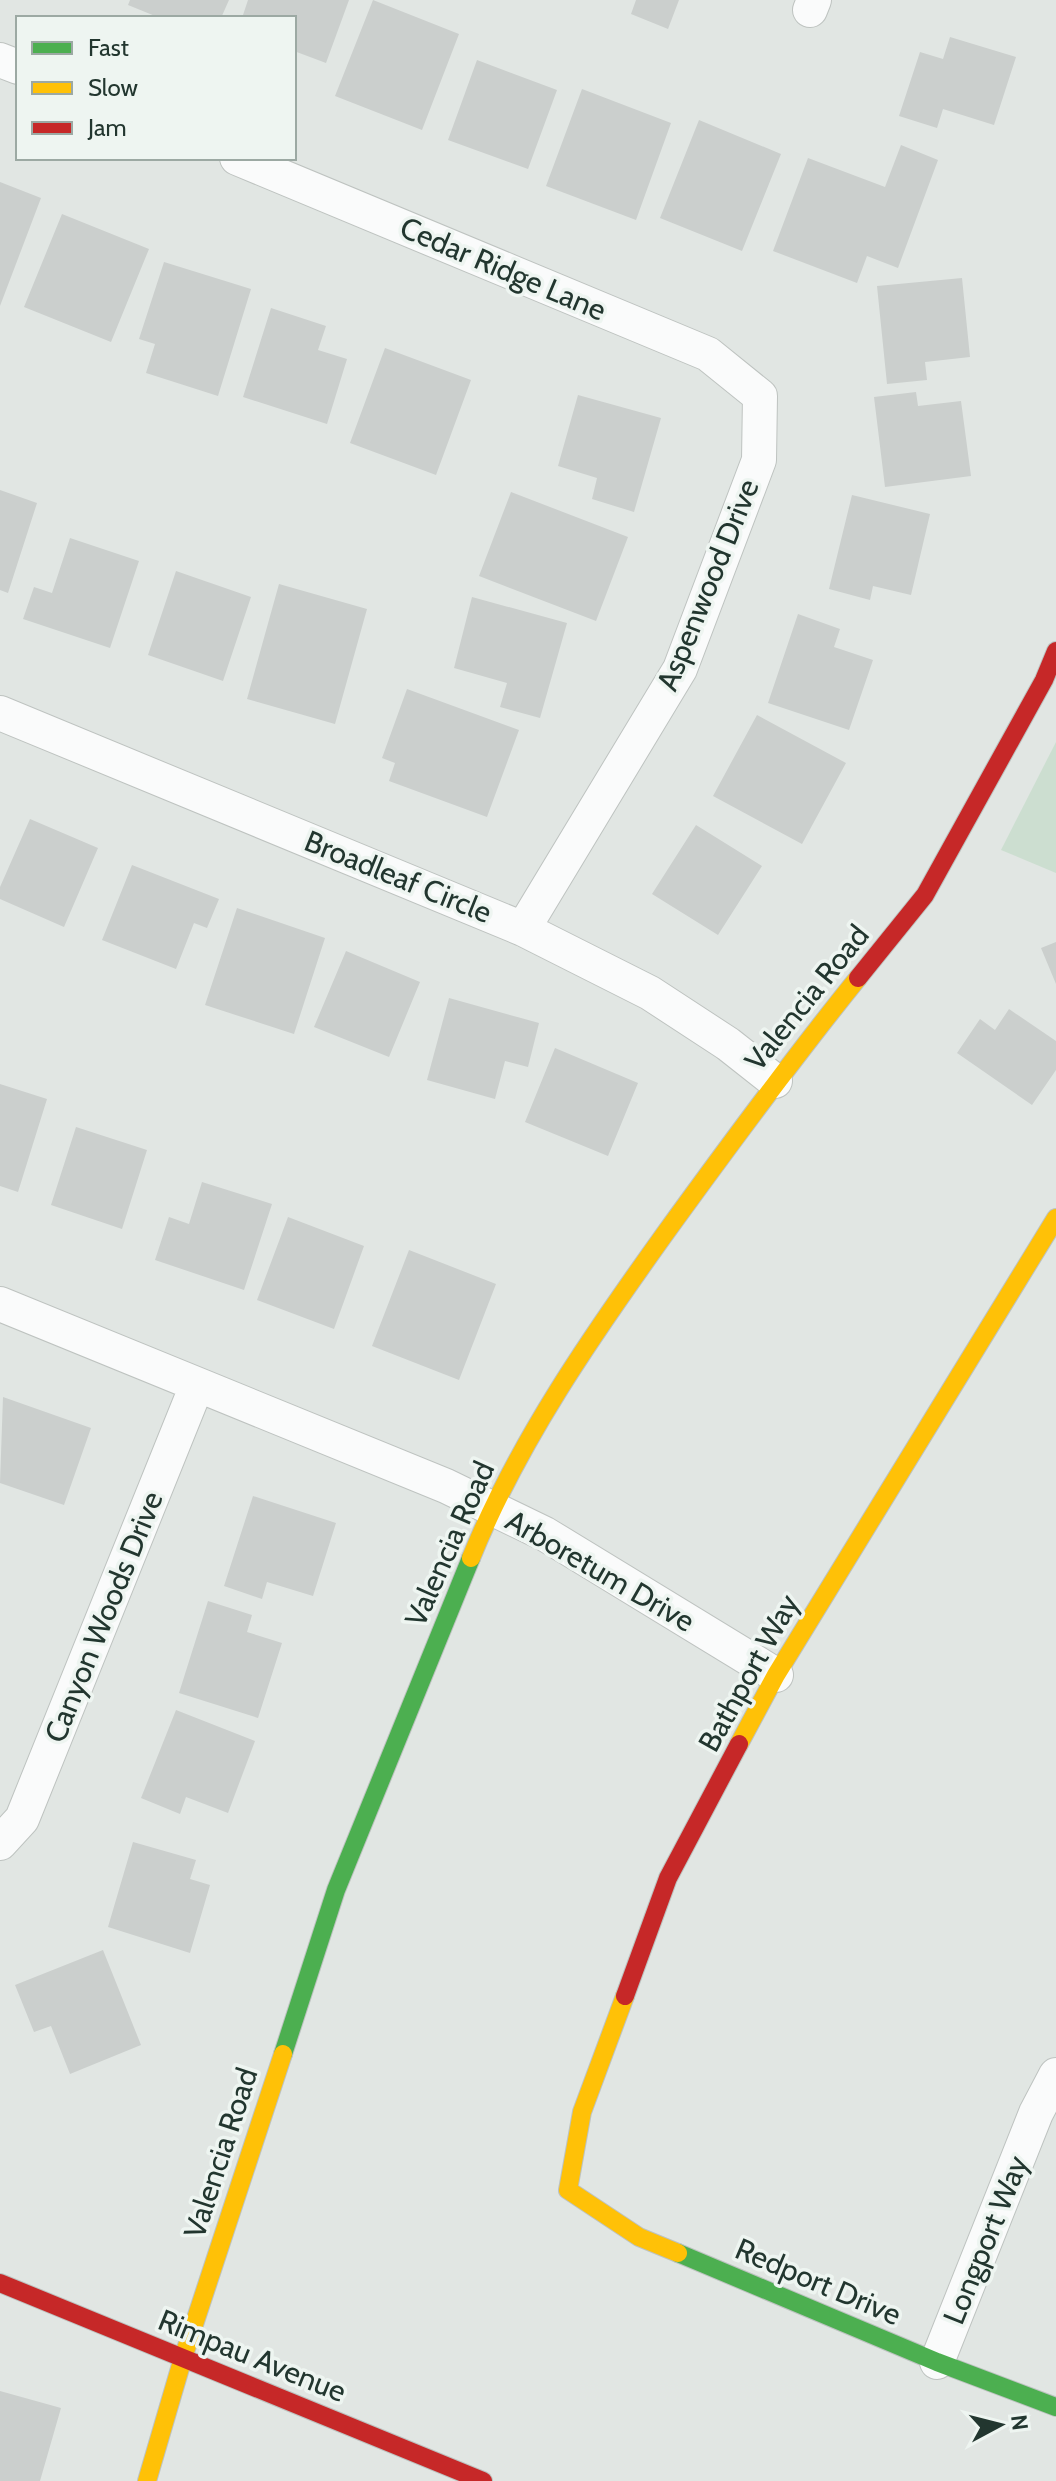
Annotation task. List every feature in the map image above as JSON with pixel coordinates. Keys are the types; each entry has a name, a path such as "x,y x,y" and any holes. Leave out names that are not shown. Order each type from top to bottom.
{"street":[{"name":"Cedar Ridge Lane","path":"242,160 708,354 760,396"},
{"name":"Aspenwood Drive","path":"523,929 680,669 759,460 760,396"},
{"name":"Valencia Road","path":"147,2481 183,2358 336,1890 491,1508 587,1342 775,1081 925,895 1044,680 1056,651"},
{"name":"Broadleaf Circle","path":"0,713 523,929 650,993 728,1044 775,1081"},
{"name":"Bathport Way","path":"568,2190 582,2112 668,1878 776,1675 1056,1218"},
{"name":"Arboretum Drive","path":"0,1304 435,1481 545,1534 776,1675"},
{"name":"Canyon Woods Drive","path":"0,1843 22,1819 197,1385"},
{"name":"Longport Way","path":"937,2362 1036,2113 1056,2075"},
{"name":"Redport Drive","path":"568,2190 639,2237 937,2362 1056,2407"},
{"name":"Rimpau Avenue","path":"0,2283 483,2481"}],"green space":[{"path":"1056,742 1056,873 1001,850"}],"building":[{"path":"130,0 229,0 222,16 155,16 128,5"},
{"path":"248,0 349,0 326,63 296,52 296,16 243,16"},
{"path":"373,0 459,34 422,130 335,96"},
{"path":"636,0 679,0 668,29 631,14"},
{"path":"950,37 1016,57 994,125 943,109 937,128 899,116 920,52 943,59"},
{"path":"477,60 557,90 528,169 448,140"},
{"path":"582,89 671,123 636,220 546,186"},
{"path":"699,120 781,154 742,251 660,218"},
{"path":"901,145 938,160 898,268 867,256 857,283 773,251 808,158 885,187"},
{"path":"0,182 41,198 0,306"},
{"path":"62,214 149,249 111,342 24,307"},
{"path":"164,262 251,289 218,396 146,373 155,344 139,339"},
{"path":"962,278 970,357 925,362 927,380 887,384 877,286"},
{"path":"271,308 326,326 318,350 347,359 327,424 243,397"},
{"path":"385,348 471,380 436,475 350,443"},
{"path":"916,392 918,406 961,401 971,476 885,487 874,397"},
{"path":"578,395 661,418 634,512 592,499 597,478 558,466"},
{"path":"0,490 37,503 8,593 0,590"},
{"path":"511,492 628,537 596,621 479,576"},
{"path":"852,495 930,514 911,595 873,586 870,600 829,589"},
{"path":"70,538 139,561 110,648 23,619 34,587 52,593"},
{"path":"176,571 251,597 223,681 148,655"},
{"path":"279,584 367,609 335,724 247,699"},
{"path":"472,597 567,623 540,718 500,707 507,683 454,668"},
{"path":"798,614 840,629 834,647 873,660 849,730 768,703"},
{"path":"407,689 519,730 487,817 389,781 395,763 382,758"},
{"path":"757,715 846,763 802,844 713,796"},
{"path":"30,819 98,848 64,927 0,899 0,887"},
{"path":"696,825 762,866 718,935 652,894"},
{"path":"132,865 219,899 207,928 194,923 176,969 102,940"},
{"path":"237,908 325,938 294,1034 205,1005"},
{"path":"1056,942 1056,984 1041,948"},
{"path":"346,951 420,982 389,1057 314,1027"},
{"path":"449,998 539,1023 528,1067 505,1061 495,1099 427,1080"},
{"path":"1009,1009 1056,1041 1056,1070 1032,1105 957,1053 980,1019 995,1030"},
{"path":"555,1048 638,1083 608,1156 525,1122"},
{"path":"0,1084 47,1099 18,1192 0,1186"},
{"path":"76,1127 147,1150 122,1229 51,1205"},
{"path":"202,1182 272,1204 244,1290 155,1260 169,1217 189,1224"},
{"path":"288,1217 364,1246 334,1329 257,1300"},
{"path":"409,1250 496,1284 459,1380 372,1346"},
{"path":"3,1397 91,1428 64,1505 0,1483"},
{"path":"253,1496 336,1523 313,1596 267,1582 262,1599 224,1586"},
{"path":"208,1601 252,1615 247,1632 282,1643 258,1718 179,1693"},
{"path":"176,1710 255,1741 228,1813 186,1797 180,1814 141,1798"},
{"path":"133,1842 196,1860 190,1879 210,1885 190,1953 108,1927"},
{"path":"103,1950 141,2045 70,2074 51,2026 34,2032 15,1985"},
{"path":"0,2391 61,2408 40,2481 0,2481"}],"traffic: fast":[{"path":"283,2054 336,1890 471,1558"},
{"path":"678,2253 937,2362 1056,2407"}],"traffic: slow":[{"path":"471,1558 533,1432 583,1351 711,1170 858,978"},
{"path":"739,1744 776,1675 1056,1218"},
{"path":"625,1996 582,2112 568,2190 639,2237 678,2253"},
{"path":"147,2481 183,2358 283,2054"}],"traffic: jam":[{"path":"858,978 925,895 1044,680 1056,651"},
{"path":"625,1996 668,1878 739,1744"},
{"path":"0,2283 483,2481"}]}
